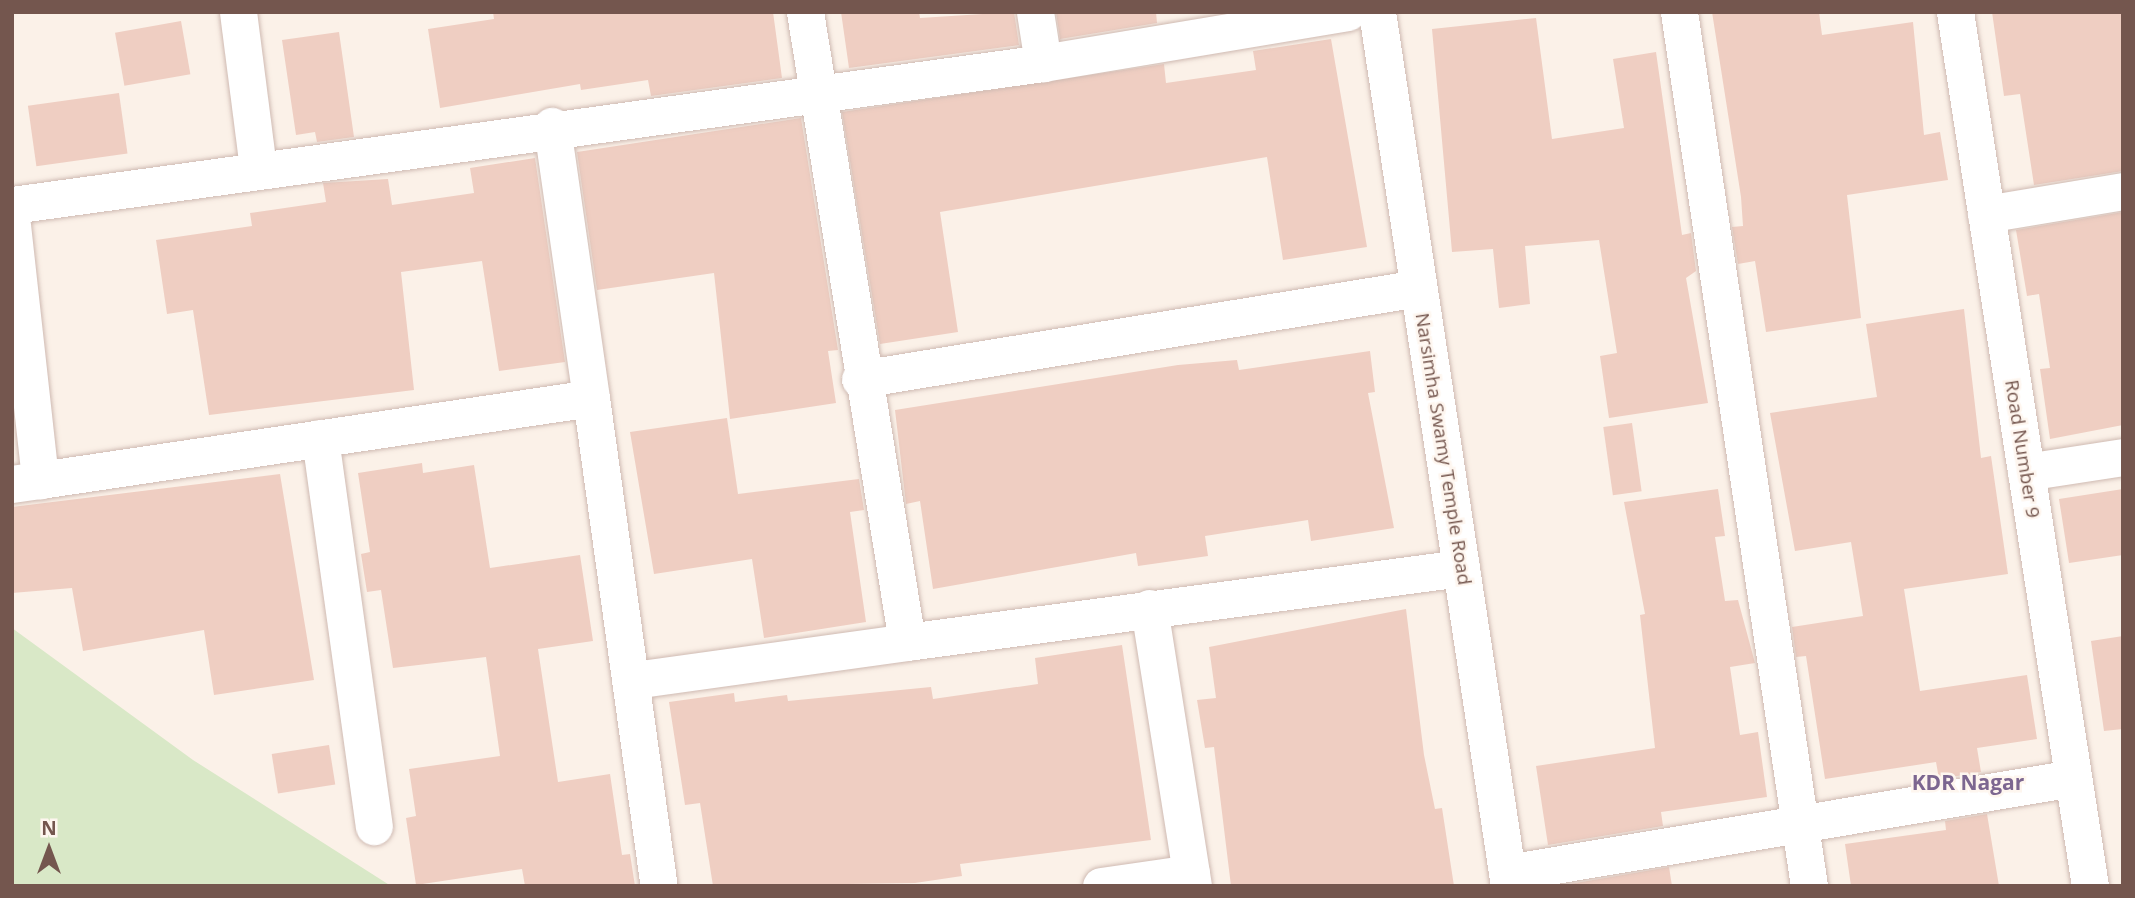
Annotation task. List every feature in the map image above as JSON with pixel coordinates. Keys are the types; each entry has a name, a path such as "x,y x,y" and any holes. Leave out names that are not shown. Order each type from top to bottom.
{"street":[{"path":"237,12 258,168"},
{"path":"805,12 860,379 907,642"},
{"path":"1035,12 1043,63"},
{"path":"12,205 552,126 816,96 1043,63 1348,12"},
{"name":"Narsimha Swamy Temple Road","path":"1377,12 1508,879"},
{"path":"1679,12 1809,886"},
{"name":"Road Number 9","path":"1955,12 2090,886"},
{"path":"552,126 634,680 659,886"},
{"path":"1986,214 2123,191"},
{"path":"12,225 26,482 591,398"},
{"path":"860,379 1419,288"},
{"path":"320,438 374,826"},
{"path":"2026,472 2123,457"},
{"path":"634,680 1149,608 1461,568"},
{"path":"1101,886 1192,879 1149,608"},
{"path":"1508,879 1798,824 2073,779"}],"green space":[{"path":"12,628 193,760 391,886 12,886"}],"building":[{"path":"493,12 773,12 782,78 651,96 648,80 581,90 580,84 440,108 428,29 494,19"},
{"path":"841,12 919,12 920,18 1014,12 1019,45 849,68"},
{"path":"1056,12 1156,12 1157,23 1060,39"},
{"path":"1712,12 1819,12 1822,35 1913,22 1924,135 1940,132 1948,180 1847,195 1861,318 1766,332 1755,261 1738,264 1732,227 1743,226 1741,197"},
{"path":"1992,12 2123,12 2123,171 2034,185 2020,94 2004,96"},
{"path":"1536,18 1552,139 1624,128 1613,59 1656,52 1682,235 1691,233 1696,271 1686,278 1708,403 1609,418 1600,356 1617,353 1599,240 1525,246 1530,304 1499,308 1493,249 1452,252 1432,29"},
{"path":"181,21 190,74 124,86 115,33"},
{"path":"339,32 354,137 317,142 315,132 296,135 282,40"},
{"path":"1331,39 1367,247 1283,260 1267,157 940,212 958,332 880,344 842,112 1164,64 1166,83 1256,70 1253,51"},
{"path":"119,93 127,153 36,166 28,106"},
{"path":"801,118 838,350 828,351 836,403 730,419 714,273 597,290 577,152"},
{"path":"535,158 565,362 499,371 482,261 401,272 414,390 209,415 193,310 167,314 156,240 252,226 250,213 326,202 323,183 388,179 392,205 474,193 470,168"},
{"path":"2123,212 2123,425 2050,439 2040,369 2050,368 2039,294 2027,296 2016,230"},
{"path":"1964,309 1981,458 1991,456 2008,574 1904,589 1920,691 2027,675 2037,739 1977,748 1981,772 1939,779 1936,762 1825,779 1806,656 1796,657 1792,627 1863,616 1851,542 1795,551 1770,413 1877,397 1866,324"},
{"path":"1370,351 1375,392 1368,393 1394,528 1311,541 1308,520 1205,536 1208,556 1138,566 1136,553 933,589 920,501 906,504 895,410 1178,365 1237,360 1239,370"},
{"path":"727,418 738,494 859,479 864,510 850,512 866,622 764,638 752,559 654,574 630,432"},
{"path":"1632,423 1642,491 1613,495 1603,427"},
{"path":"422,463 423,473 474,465 490,568 580,555 593,641 538,649 558,782 610,774 622,855 630,854 635,886 525,886 522,869 416,885 406,818 416,816 409,769 500,756 486,657 393,668 381,590 367,592 361,554 370,552 358,473"},
{"path":"280,474 314,680 214,695 204,630 83,651 72,588 12,593 12,507"},
{"path":"1718,489 1725,536 1715,537 1725,601 1738,600 1755,663 1730,667 1740,735 1758,732 1767,797 1661,812 1663,826 1548,845 1536,766 1655,748 1640,615 1645,614 1624,502"},
{"path":"2123,489 2123,555 2069,563 2059,499"},
{"path":"1406,609 1424,755 1435,809 1442,808 1454,886 1231,886 1214,747 1205,748 1197,700 1216,698 1209,647"},
{"path":"2123,636 2123,729 2104,731 2091,641"},
{"path":"1122,645 1151,840 960,864 962,876 915,883 713,886 700,803 685,805 669,702 734,693 735,702 787,695 788,701 931,687 933,699 1038,684 1035,658"},
{"path":"329,745 335,785 278,794 272,754"},
{"path":"1987,814 1999,886 1851,886 1845,844 1946,830 1945,821"},
{"path":"1669,867 1672,886 1558,886"}],"district":[{"name":"KDR Nagar","path":"1968,782"}]}
